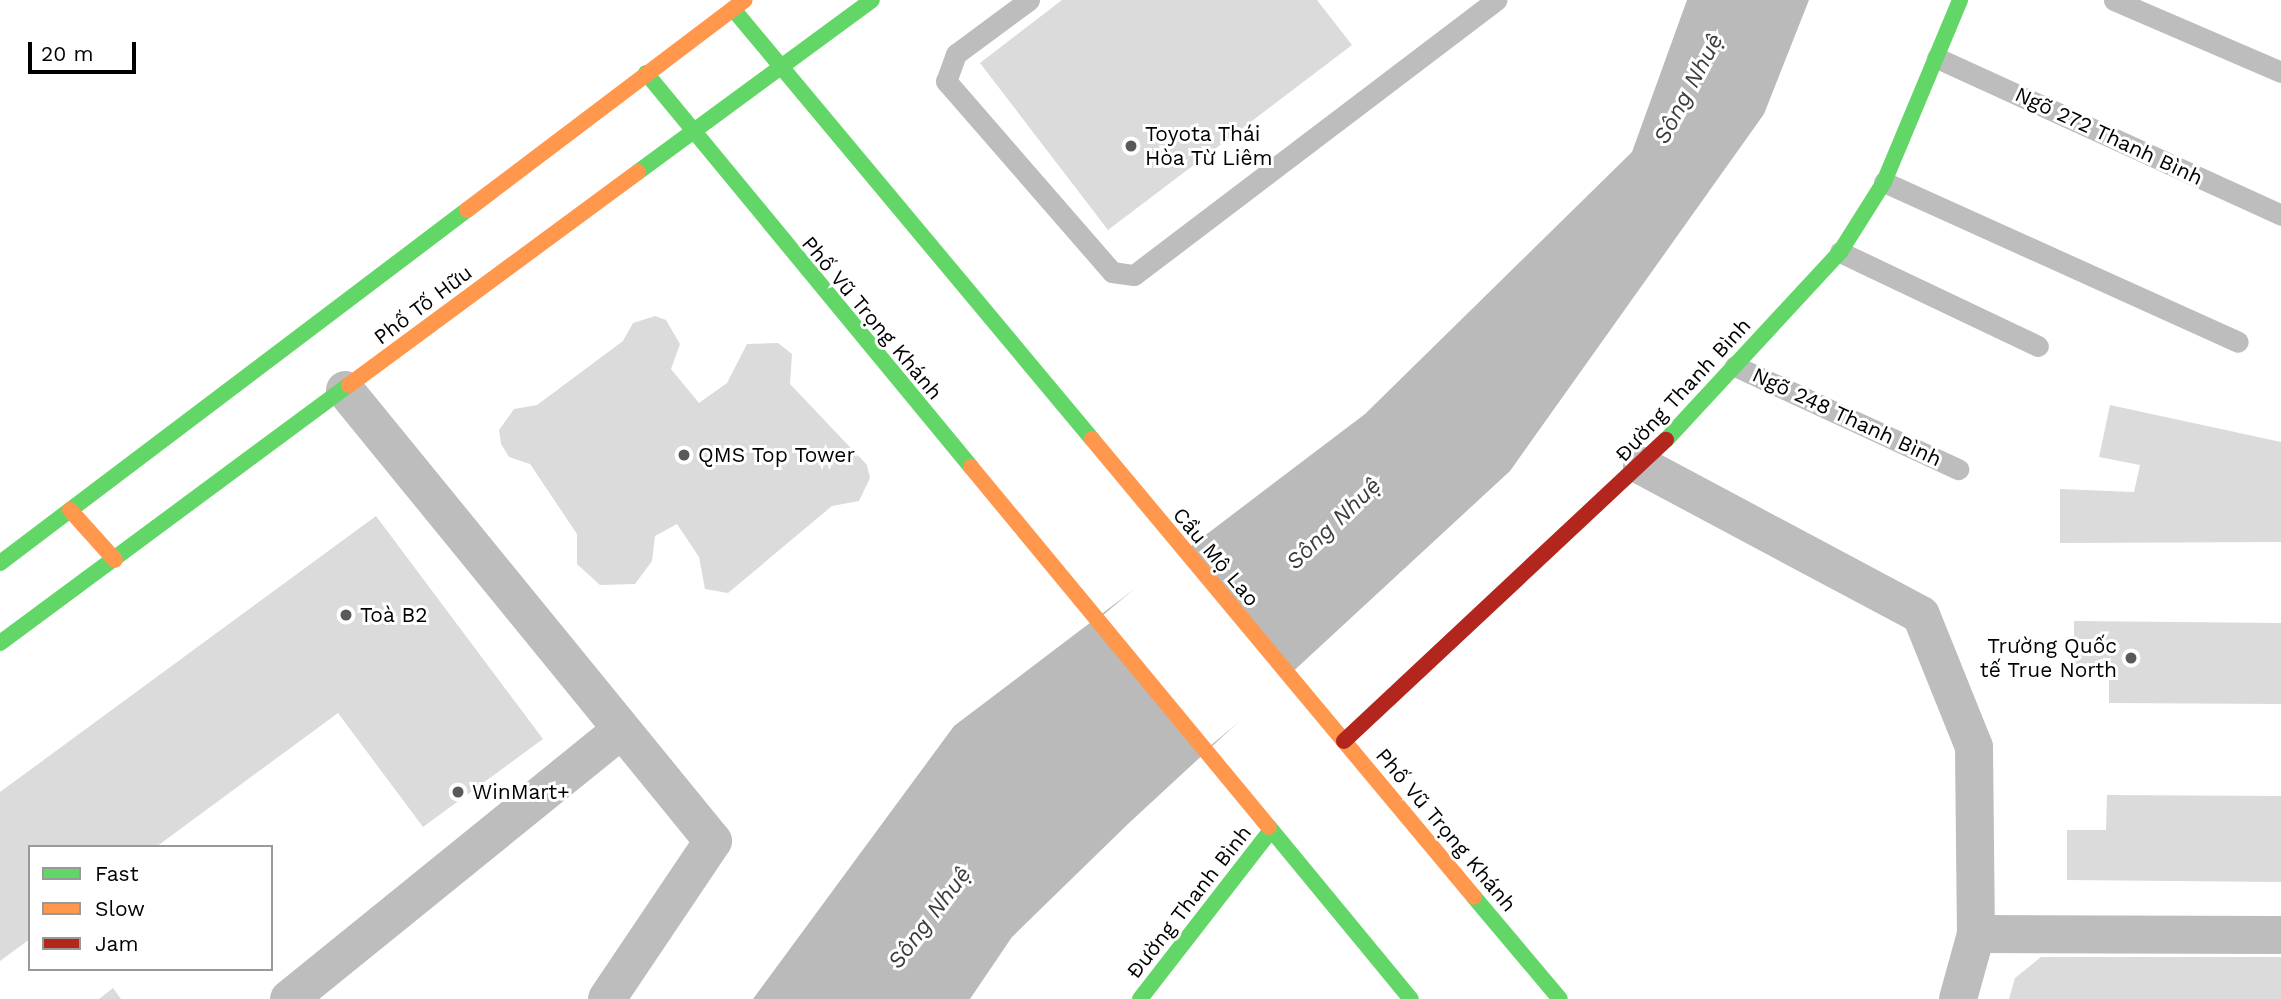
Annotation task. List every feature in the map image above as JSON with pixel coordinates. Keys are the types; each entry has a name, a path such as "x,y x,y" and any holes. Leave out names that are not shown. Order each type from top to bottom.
{"main road":[{"name":"Phố Tố Hữu","path":"0,643 695,136 872,0"},
{"name":"Đường Thanh Bình","path":"1344,741 1642,466 1840,252 1884,182 1960,0"},
{"path":"0,563 646,72 739,5 781,70"},
{"name":"Cầu Mộ Lao","path":"781,70 1299,689"},
{"name":"Phố Vũ Trọng Khánh","path":"646,72 695,136 1271,830"},
{"path":"70,510 115,560"},
{"name":"Phố Vũ Trọng Khánh","path":"1299,689 1560,999"},
{"path":"1271,830 1411,999"},
{"name":"Đường Thanh Bình","path":"1140,999 1271,830"}],"street":[{"path":"345,390 713,841 607,999"},
{"path":"1642,466 1921,615 1974,747 1976,934 1958,999"},
{"path":"289,999 621,730"},
{"path":"1976,934 2281,935"}],"lane":[{"path":"1029,0 956,54 946,81 1112,272 1135,275 1496,0"},
{"path":"2114,0 2281,72"},
{"name":"Ngõ 272 Thanh Bình","path":"1937,58 2281,215"},
{"path":"1884,182 2238,342"},
{"path":"1840,252 2038,346"},
{"name":"Ngõ 248 Thanh Bình","path":"1735,366 1958,469"}],"water":[{"name":"Sông Nhuệ","path":"1687,0 1809,0 1764,114 1510,471 1129,823 1012,937 970,999 753,999 954,726 1365,414 1632,152"}],"pier":[{"path":"1182,549 1291,678 1206,750 1097,620"}],"building":[{"name":"Toyota Thái Hòa Từ Liêm","path":"1062,0 1317,0 1352,45 1108,230 980,63"},
{"name":"QMS Top Tower","path":"655,316 666,320 680,344 671,369 699,403 727,383 747,344 778,343 792,354 790,384 867,465 870,478 859,501 832,506 728,593 705,589 699,557 677,524 655,536 652,561 635,584 600,585 577,564 577,534 530,464 509,457 501,444 499,430 514,409 537,405 623,341 633,323"},
{"path":"2110,405 2281,442 2281,542 2060,543 2060,489 2134,492 2140,465 2099,457"},
{"name":"Toà B2","path":"376,516 543,739 423,827 338,713 159,845 28,845 28,940 0,961 0,792"},
{"path":"2074,621 2281,623 2281,704 2109,703 2109,673 2074,673"},
{"path":"2107,795 2281,796 2281,882 2067,880 2067,830 2106,830"},
{"path":"2041,957 2281,957 2281,999 2009,999 2015,978"},
{"path":"113,988 121,999 99,999"}],"traffic: fast":[{"path":"638,172 872,0"},
{"path":"1666,440 1840,252 1884,182 1960,0"},
{"path":"733,9 1092,439"},
{"path":"646,73 971,467"},
{"path":"0,563 467,210"},
{"path":"0,643 349,385"},
{"path":"1269,827 1411,999"},
{"path":"1140,999 1271,830"},
{"path":"1474,897 1560,999"}],"traffic: slow":[{"path":"467,210 745,0"},
{"path":"349,385 638,172"},
{"path":"1092,439 1474,897"},
{"path":"971,467 1269,827"},
{"path":"70,510 115,560"}],"traffic: jam":[{"path":"1344,741 1666,440"}],"place":[{"name":"Toyota Thái Hòa Từ Liêm","path":"1131,146"},
{"name":"QMS Top Tower","path":"684,455"},
{"name":"Toà B2","path":"346,615"},
{"name":"Trường Quốc tế True North","path":"2131,658"},
{"name":"WinMart+","path":"458,792"}]}
